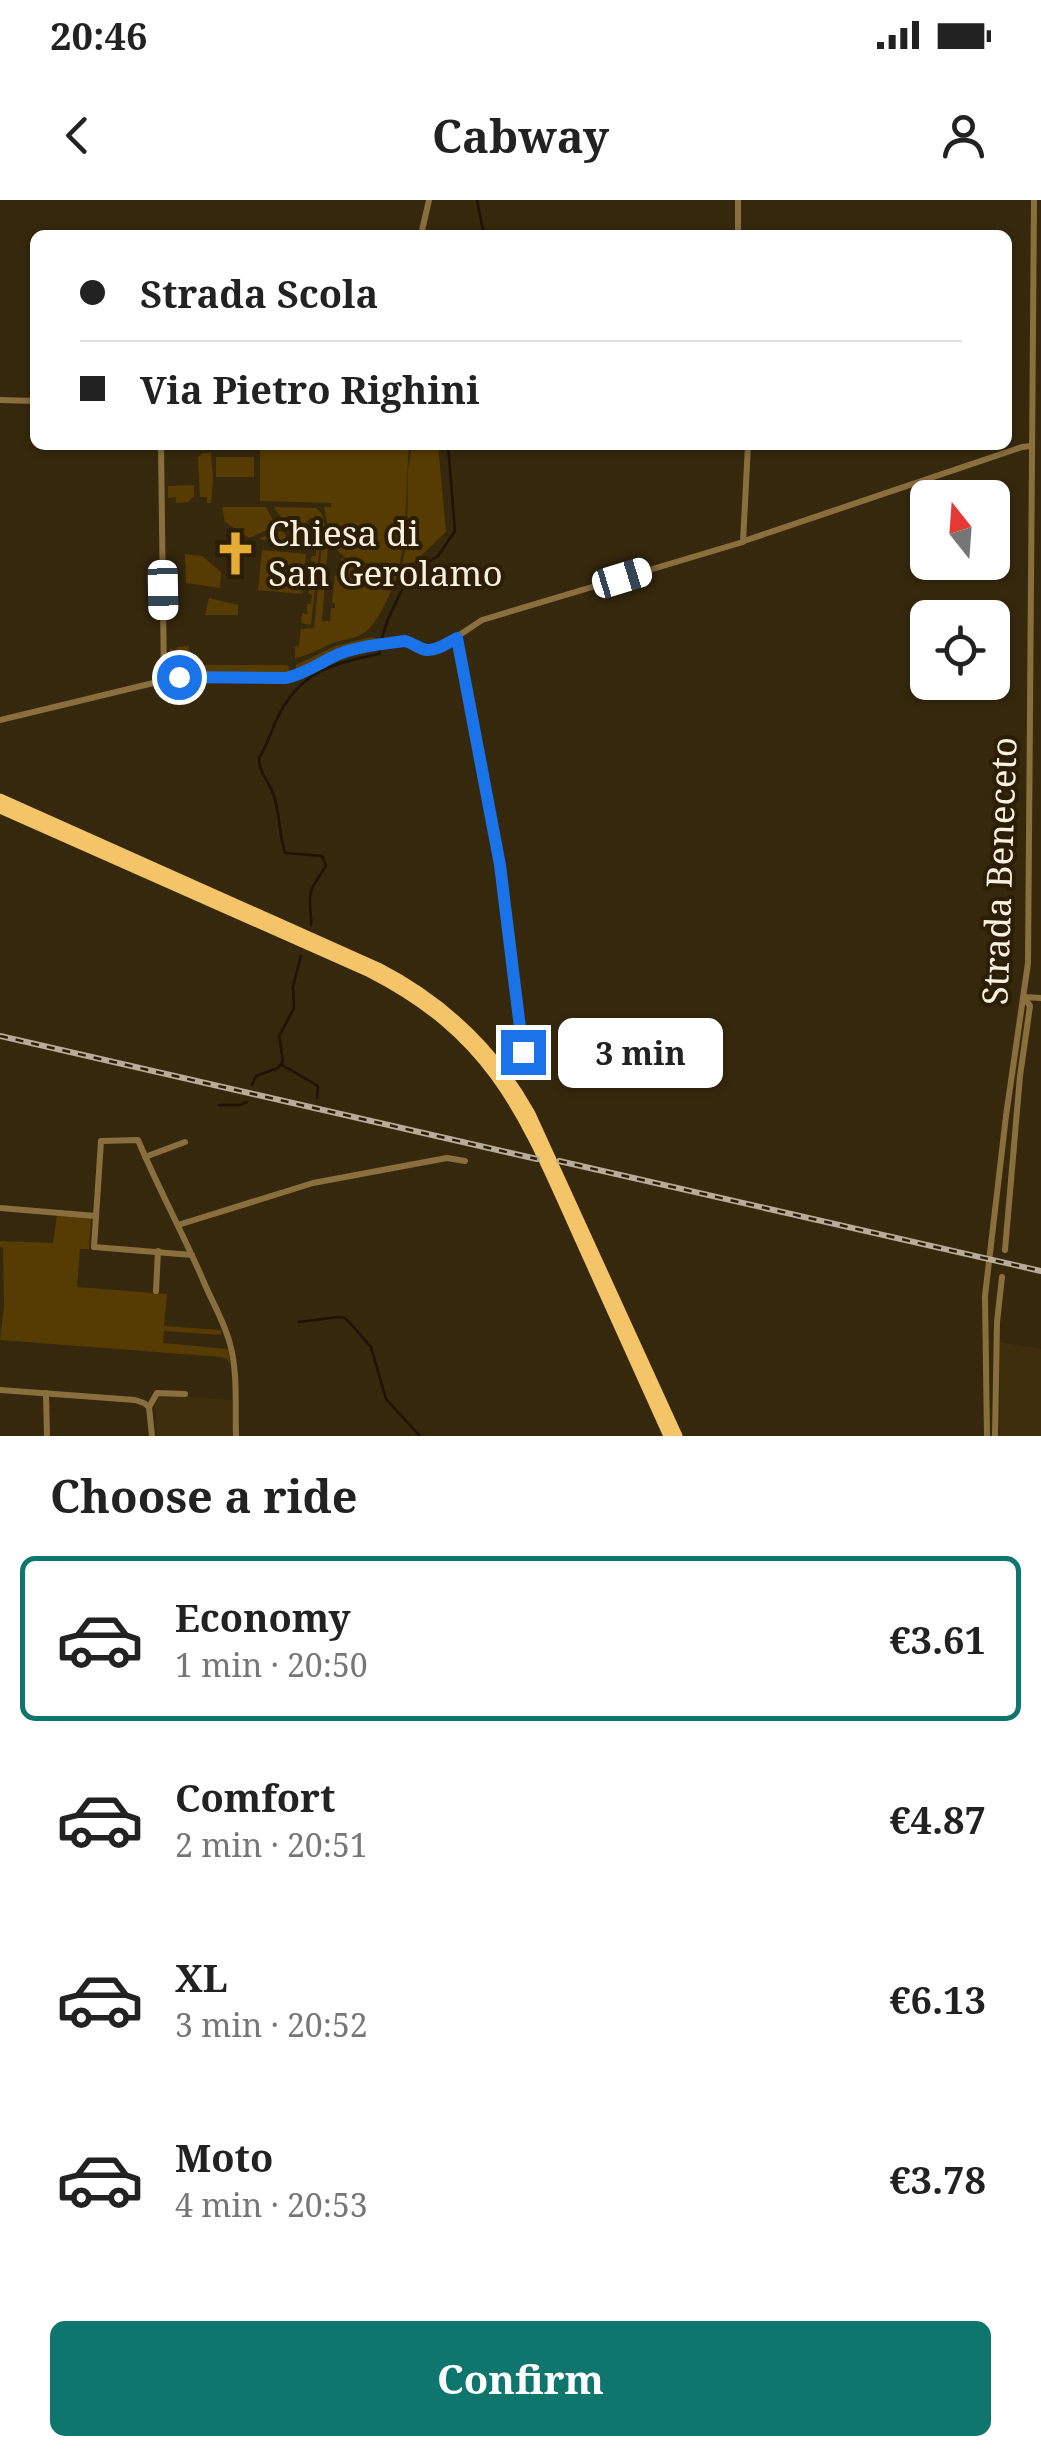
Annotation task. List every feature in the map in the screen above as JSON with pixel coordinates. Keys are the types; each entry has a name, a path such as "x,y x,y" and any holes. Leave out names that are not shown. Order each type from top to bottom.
{"highway":[{"path":"0,799 378,968 438,1004 512,1084 541,1134 678,1436"},
{"path":"0,808 381,978 430,1008 480,1048 529,1129 668,1436"}],"street":[{"path":"422,230 429,200"},
{"path":"738,200 738,230"},
{"name":"Strada Beneceto","path":"987,1436 983,1322 986,1280 1028,946 1034,200"},
{"path":"0,400 30,401"},
{"path":"0,720 164,680 204,676 286,678 340,654 378,645 411,642 430,650 457,638 482,620 743,542 1032,446"},
{"path":"162,450 164,680"},
{"path":"743,542 748,450"},
{"path":"457,638 500,865 523,1052"},
{"path":"1024,997 1041,998"},
{"path":"1004,1250 1030,1006 1024,997"},
{"path":"192,1255 94,1247 101,1141 138,1140 192,1255 231,1348 236,1436"},
{"path":"145,1156 186,1142"},
{"path":"178,1225 313,1183 448,1158 466,1161"},
{"path":"0,1208 96,1216"},
{"path":"156,1291 158,1252"},
{"path":"994,1436 1002,1277"},
{"path":"0,1390 137,1400 149,1407"},
{"path":"46,1393 47,1436"},
{"path":"152,1436 149,1407 157,1393 185,1394"}],"shaded area":[{"path":"260,450 409,450 400,564 357,562 340,553 328,530 332,527 328,527 324,507 331,507 331,503 260,501"},
{"path":"411,450 438,450 446,532 409,563 400,580 407,537"},
{"path":"211,453 211,503 207,503 207,497 200,497 198,457"},
{"path":"216,457 254,457 254,477 216,477"},
{"path":"194,485 194,496 188,502 176,503 176,497 168,498 168,486"},
{"path":"222,507 266,507 276,526 249,538 225,522"},
{"path":"274,507 316,508 325,527 320,526 320,519 310,518 306,523 283,521"},
{"path":"276,531 284,532 288,541 320,544 311,625 301,623 302,613 307,614 307,604 311,604 312,595 308,593 313,584 309,581 313,578 314,573 310,572 315,562 311,561 316,556 316,547 308,545 303,549 303,545 292,547 259,539"},
{"path":"322,544 328,545 322,621 330,621 331,608 335,608 332,603 339,569 335,568 342,558 396,569 397,577 379,615 364,633 295,658 301,629 314,628"},
{"path":"262,550 306,554 302,594 258,590"},
{"path":"185,554 202,556 221,572 220,588 186,583"},
{"path":"209,598 238,605 238,615 205,615"},
{"path":"371,637 378,639 378,643 354,647 288,676 174,675 169,671 175,668 171,666 170,648 176,651 177,647 189,646 189,665 288,665 289,671 335,646"},
{"path":"57,1215 91,1217 89,1249 80,1249 77,1287 167,1294 164,1326 221,1330 221,1335 164,1331 163,1343 228,1349 230,1365 221,1357 0,1340 4,1306 0,1241 53,1243"},
{"path":"999,1342 1041,1349 1041,1436 1000,1436"},
{"path":"157,1395 232,1400 234,1436 157,1436"}],"waterway":[{"path":"477,200 483,230"},
{"path":"381,641 410,573 438,556 455,531 448,450"},
{"path":"311,925 311,893 326,865 322,856 285,853 276,803 259,758 285,704 306,681 331,667 379,654 380,649"},
{"path":"252,1085 256,1076 278,1068 283,1061 279,1036 294,1008 293,986 301,956"},
{"path":"282,1065 318,1086 317,1098"},
{"path":"219,1105 247,1102"},
{"path":"299,1322 345,1318 371,1347 386,1399 420,1436"}],"railway":[{"path":"0,1036 537,1159"},
{"path":"559,1161 1041,1271"}],"place":[{"name":"Chiesa di San Gerolamo","path":"235,554"}],"route":[{"path":"179,677 286,678 357,649 405,641 430,650 457,638 500,865 523,1052"}]}
